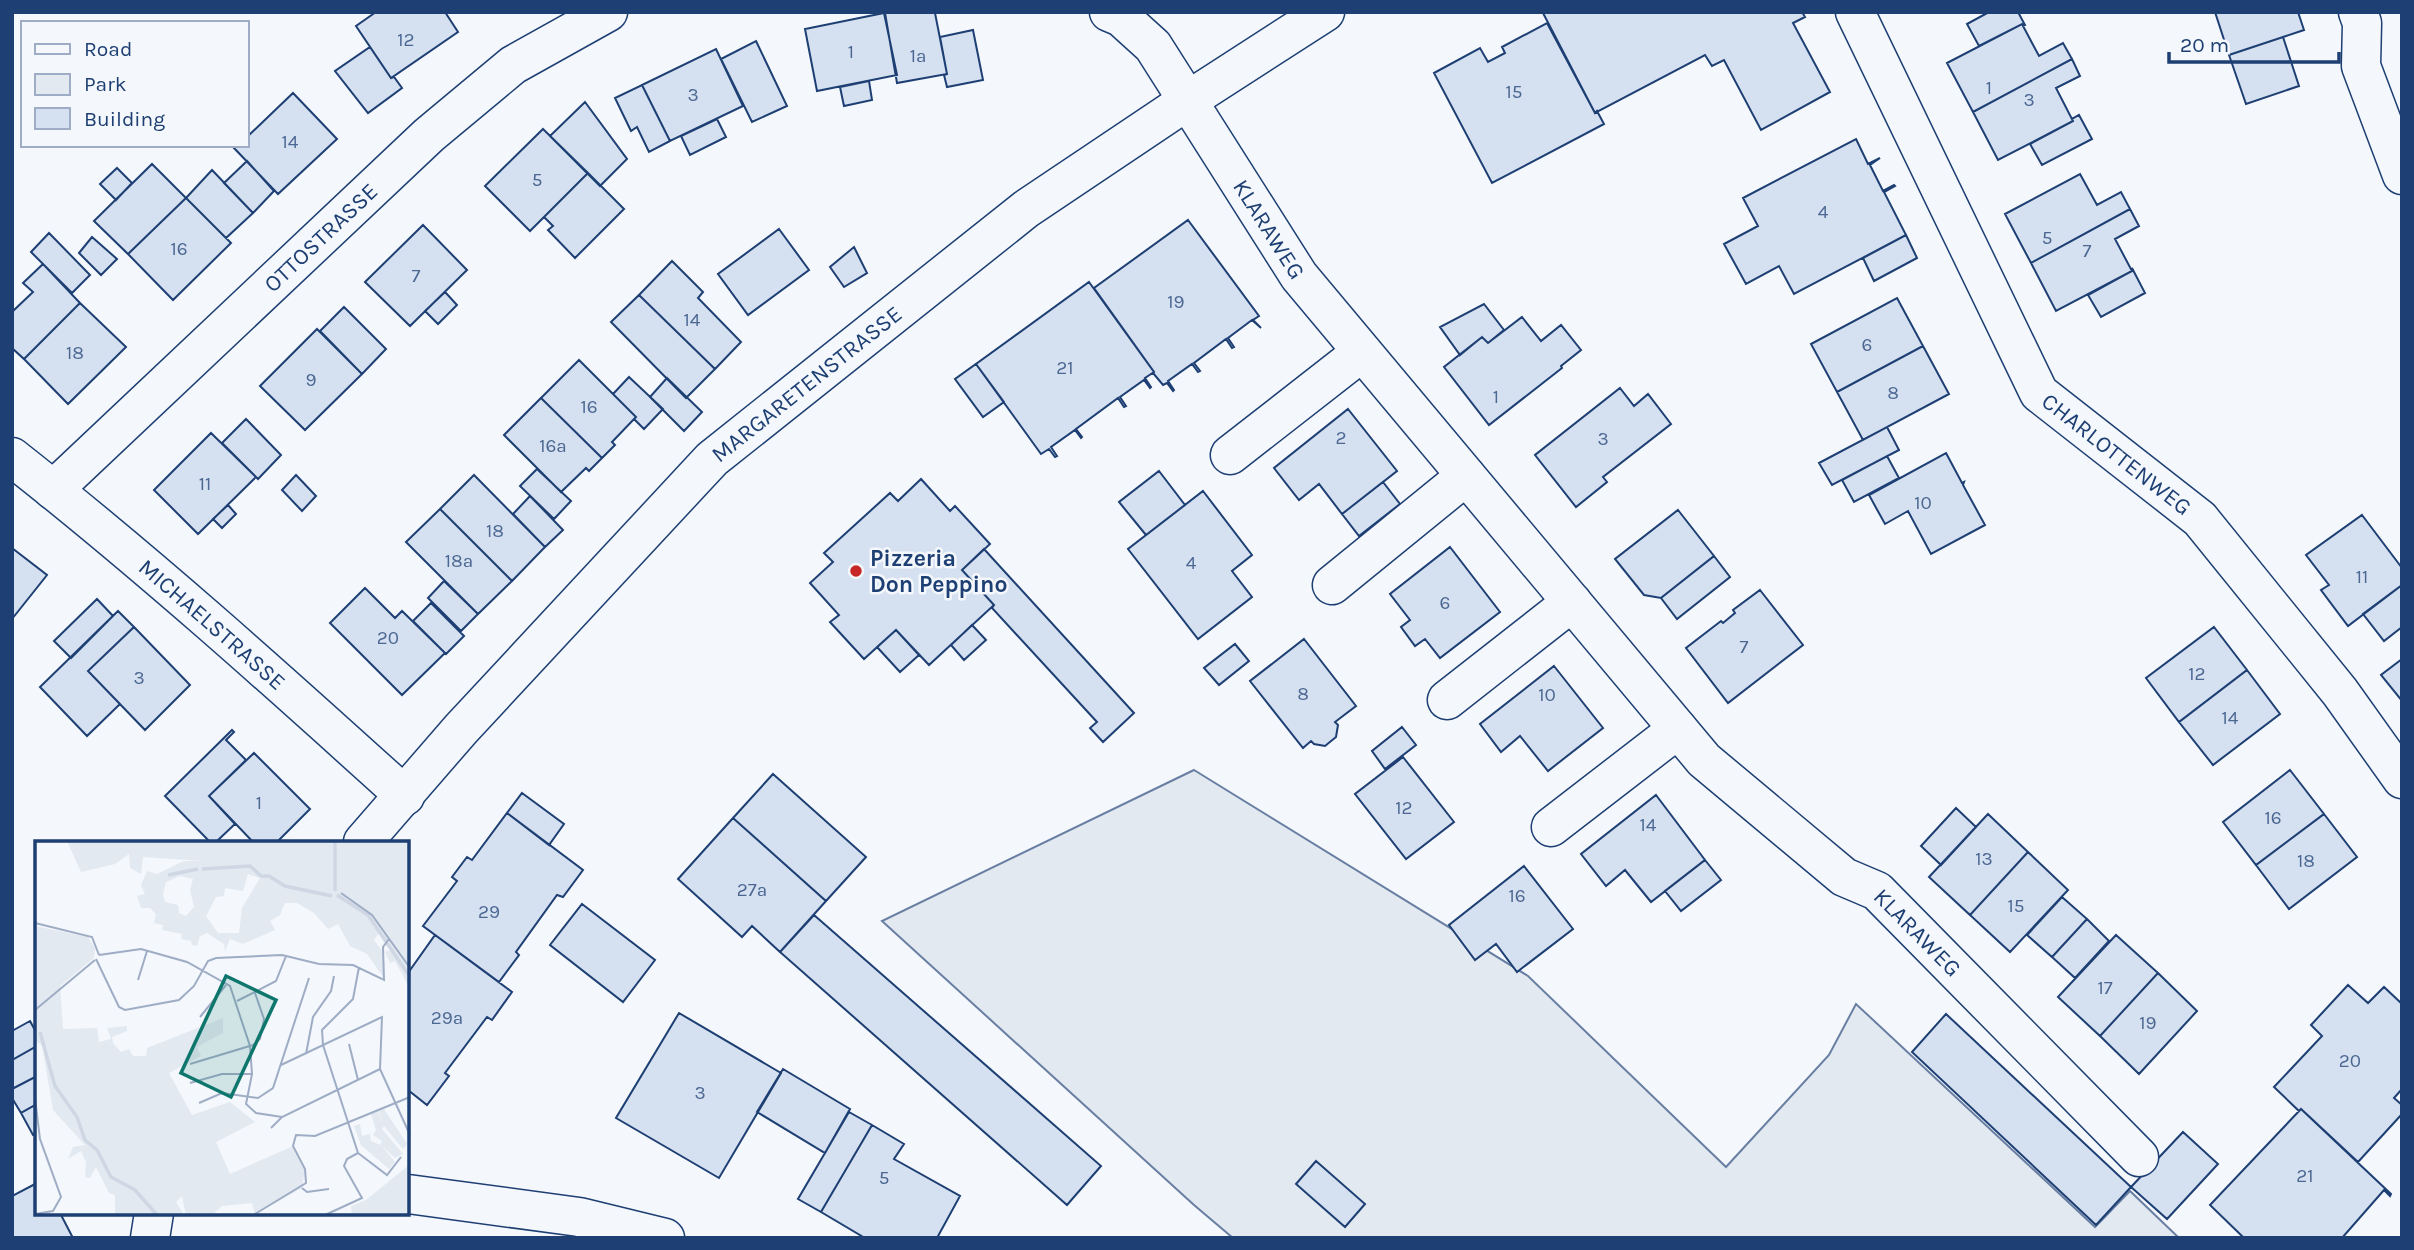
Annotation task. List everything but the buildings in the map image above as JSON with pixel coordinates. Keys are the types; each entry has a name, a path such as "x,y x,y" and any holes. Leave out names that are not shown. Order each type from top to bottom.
{"street":[{"name":"OTTOSTRASSE","path":"53,490 429,135 513,65 608,12"},
{"path":"1109,12 1121,17 1153,46 1187,101"},
{"name":"MARGARETENSTRASSE","path":"364,841 461,729 712,459 1026,209 1325,12"},
{"name":"CHARLOTTENWEG","path":"1855,12 2039,393 2200,519 2340,692 2402,779"},
{"path":"2358,12 2362,23 2361,65 2402,175"},
{"name":"KLARAWEG","path":"1187,101 1299,276 1704,760 1844,877 1877,891 2138,1157"},
{"path":"1230,455 1362,352"},
{"name":"MICHAELSTRASSE","path":"12,457 251,658 405,796"},
{"path":"1332,585 1466,476"},
{"path":"1447,700 1572,602"},
{"path":"1551,827 1678,729"},
{"path":"410,1195 579,1217 665,1238"},
{"path":"150,1238 154,1215"}],"green space":[{"path":"1194,770 1528,976 1726,1167 1829,1055 1856,1004 2095,1227 2130,1191 2179,1238 1233,1238 882,921"}],"place":[{"name":"Pizzeria Don Peppino","path":"856,571"}]}
